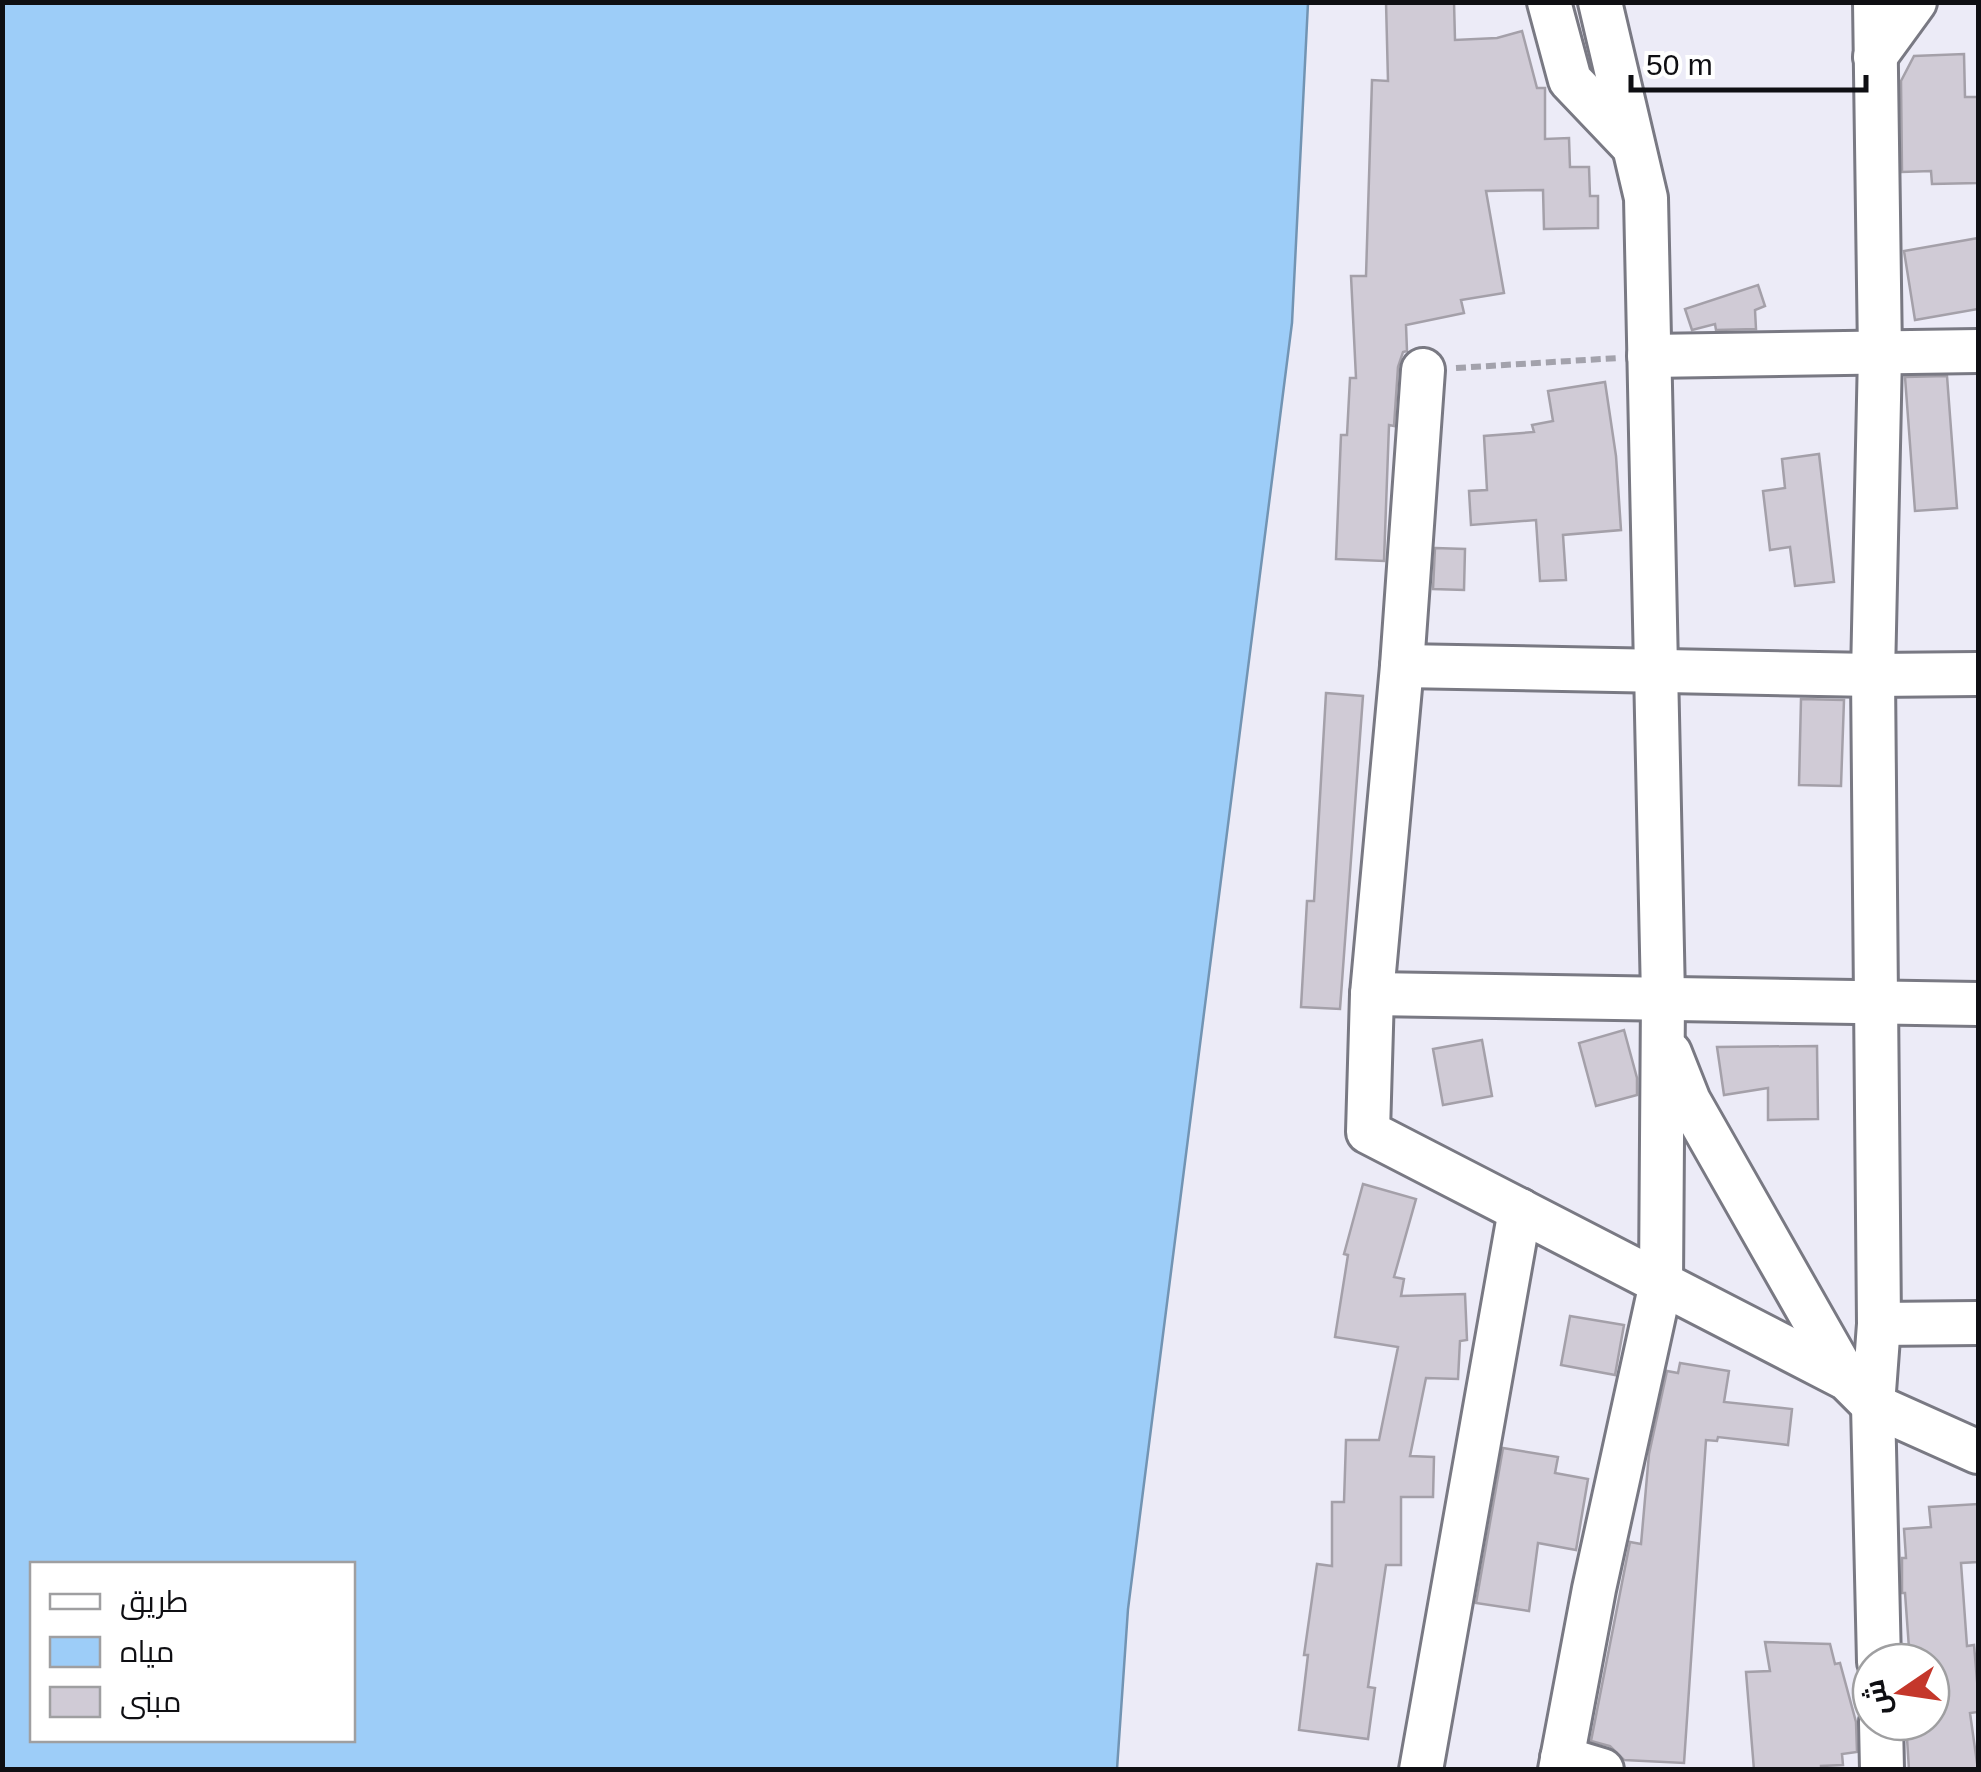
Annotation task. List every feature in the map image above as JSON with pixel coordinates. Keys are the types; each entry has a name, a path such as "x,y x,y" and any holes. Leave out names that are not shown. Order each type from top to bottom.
{"street":[{"path":"1549,2 1570,80 1634,147"},
{"path":"1600,2 1646,198 1662,1016 1661,1283 1560,1764 1602,1770"},
{"path":"1875,2 1880,354 1873,675 1878,1324 1860,1392 1879,1642"},
{"path":"1875,57 1916,2"},
{"path":"1649,356 1978,351"},
{"path":"1423,370 1402,666 1372,994 1368,1132 1978,1452"},
{"path":"1402,666 1978,674"},
{"path":"1372,994 1662,1016 1874,1003 1978,1004"},
{"path":"1662,1016 1689,1101 1860,1392"},
{"path":"1422,1770 1520,1210"},
{"path":"1878,1324 1978,1323"},
{"path":"1881,1742 1882,1770"}],"path":[{"path":"1423,370 1649,356"}],"water":[{"path":"3,2 1308,3 1292,323 1128,1609 1117,1769 3,1769"}],"building":[{"path":"1386,2 1454,2 1455,40 1497,38 1522,31 1537,88 1545,88 1545,139 1569,138 1570,167 1589,167 1590,196 1598,196 1598,228 1544,229 1543,190 1486,191 1504,293 1461,300 1464,313 1406,325 1407,351 1398,367 1394,426 1389,425 1384,561 1336,559 1341,435 1347,435 1350,378 1356,378 1351,276 1366,276 1372,80 1388,81"},
{"path":"1964,54 1965,97 1978,97 1978,183 1932,184 1931,171 1902,172 1901,81 1914,56"},
{"path":"1978,238 1978,309 1915,320 1904,251"},
{"path":"1758,285 1765,306 1755,310 1756,329 1716,330 1715,324 1692,330 1685,309"},
{"path":"1947,376 1957,508 1915,511 1905,377"},
{"path":"1605,382 1621,530 1563,535 1566,580 1540,581 1536,520 1471,525 1469,491 1487,490 1484,436 1534,432 1532,425 1553,421 1548,391"},
{"path":"1819,454 1834,582 1795,586 1790,547 1770,550 1763,491 1785,488 1782,459"},
{"path":"1435,548 1465,549 1464,590 1433,589"},
{"path":"1326,693 1363,696 1340,1009 1301,1007 1307,901 1314,901"},
{"path":"1801,699 1844,700 1841,786 1799,785"},
{"path":"1624,1030 1637,1078 1637,1095 1596,1106 1579,1043"},
{"path":"1482,1040 1492,1096 1443,1105 1433,1049"},
{"path":"1817,1046 1818,1119 1768,1120 1768,1088 1724,1095 1717,1047"},
{"path":"1363,1184 1416,1199 1394,1277 1404,1279 1401,1296 1465,1294 1467,1340 1460,1341 1458,1379 1426,1378 1410,1456 1434,1457 1433,1497 1401,1497 1401,1565 1386,1565 1368,1687 1375,1688 1368,1739 1299,1730 1308,1655 1304,1655 1317,1564 1332,1566 1332,1502 1344,1502 1346,1440 1379,1440 1398,1347 1335,1337 1348,1255 1344,1254"},
{"path":"1570,1316 1624,1325 1615,1375 1561,1365"},
{"path":"1680,1363 1729,1371 1724,1402 1792,1409 1788,1445 1718,1437 1717,1441 1706,1440 1684,1763 1624,1760 1610,1746 1591,1741 1630,1542 1641,1544 1649,1454 1667,1371 1678,1373"},
{"path":"1503,1448 1558,1457 1555,1473 1588,1479 1576,1550 1538,1543 1529,1611 1476,1603"},
{"path":"1978,1504 1978,1562 1961,1563 1967,1646 1974,1645 1978,1692 1978,1712 1970,1713 1978,1770 1909,1770 1907,1742 1951,1742 1951,1642 1909,1642 1902,1593 1904,1529 1931,1527 1929,1507"},
{"path":"1765,1642 1830,1644 1835,1664 1840,1663 1851,1704 1851,1742 1857,1742 1857,1752 1842,1754 1843,1765 1821,1766 1821,1770 1754,1770 1746,1672 1770,1671"}]}
